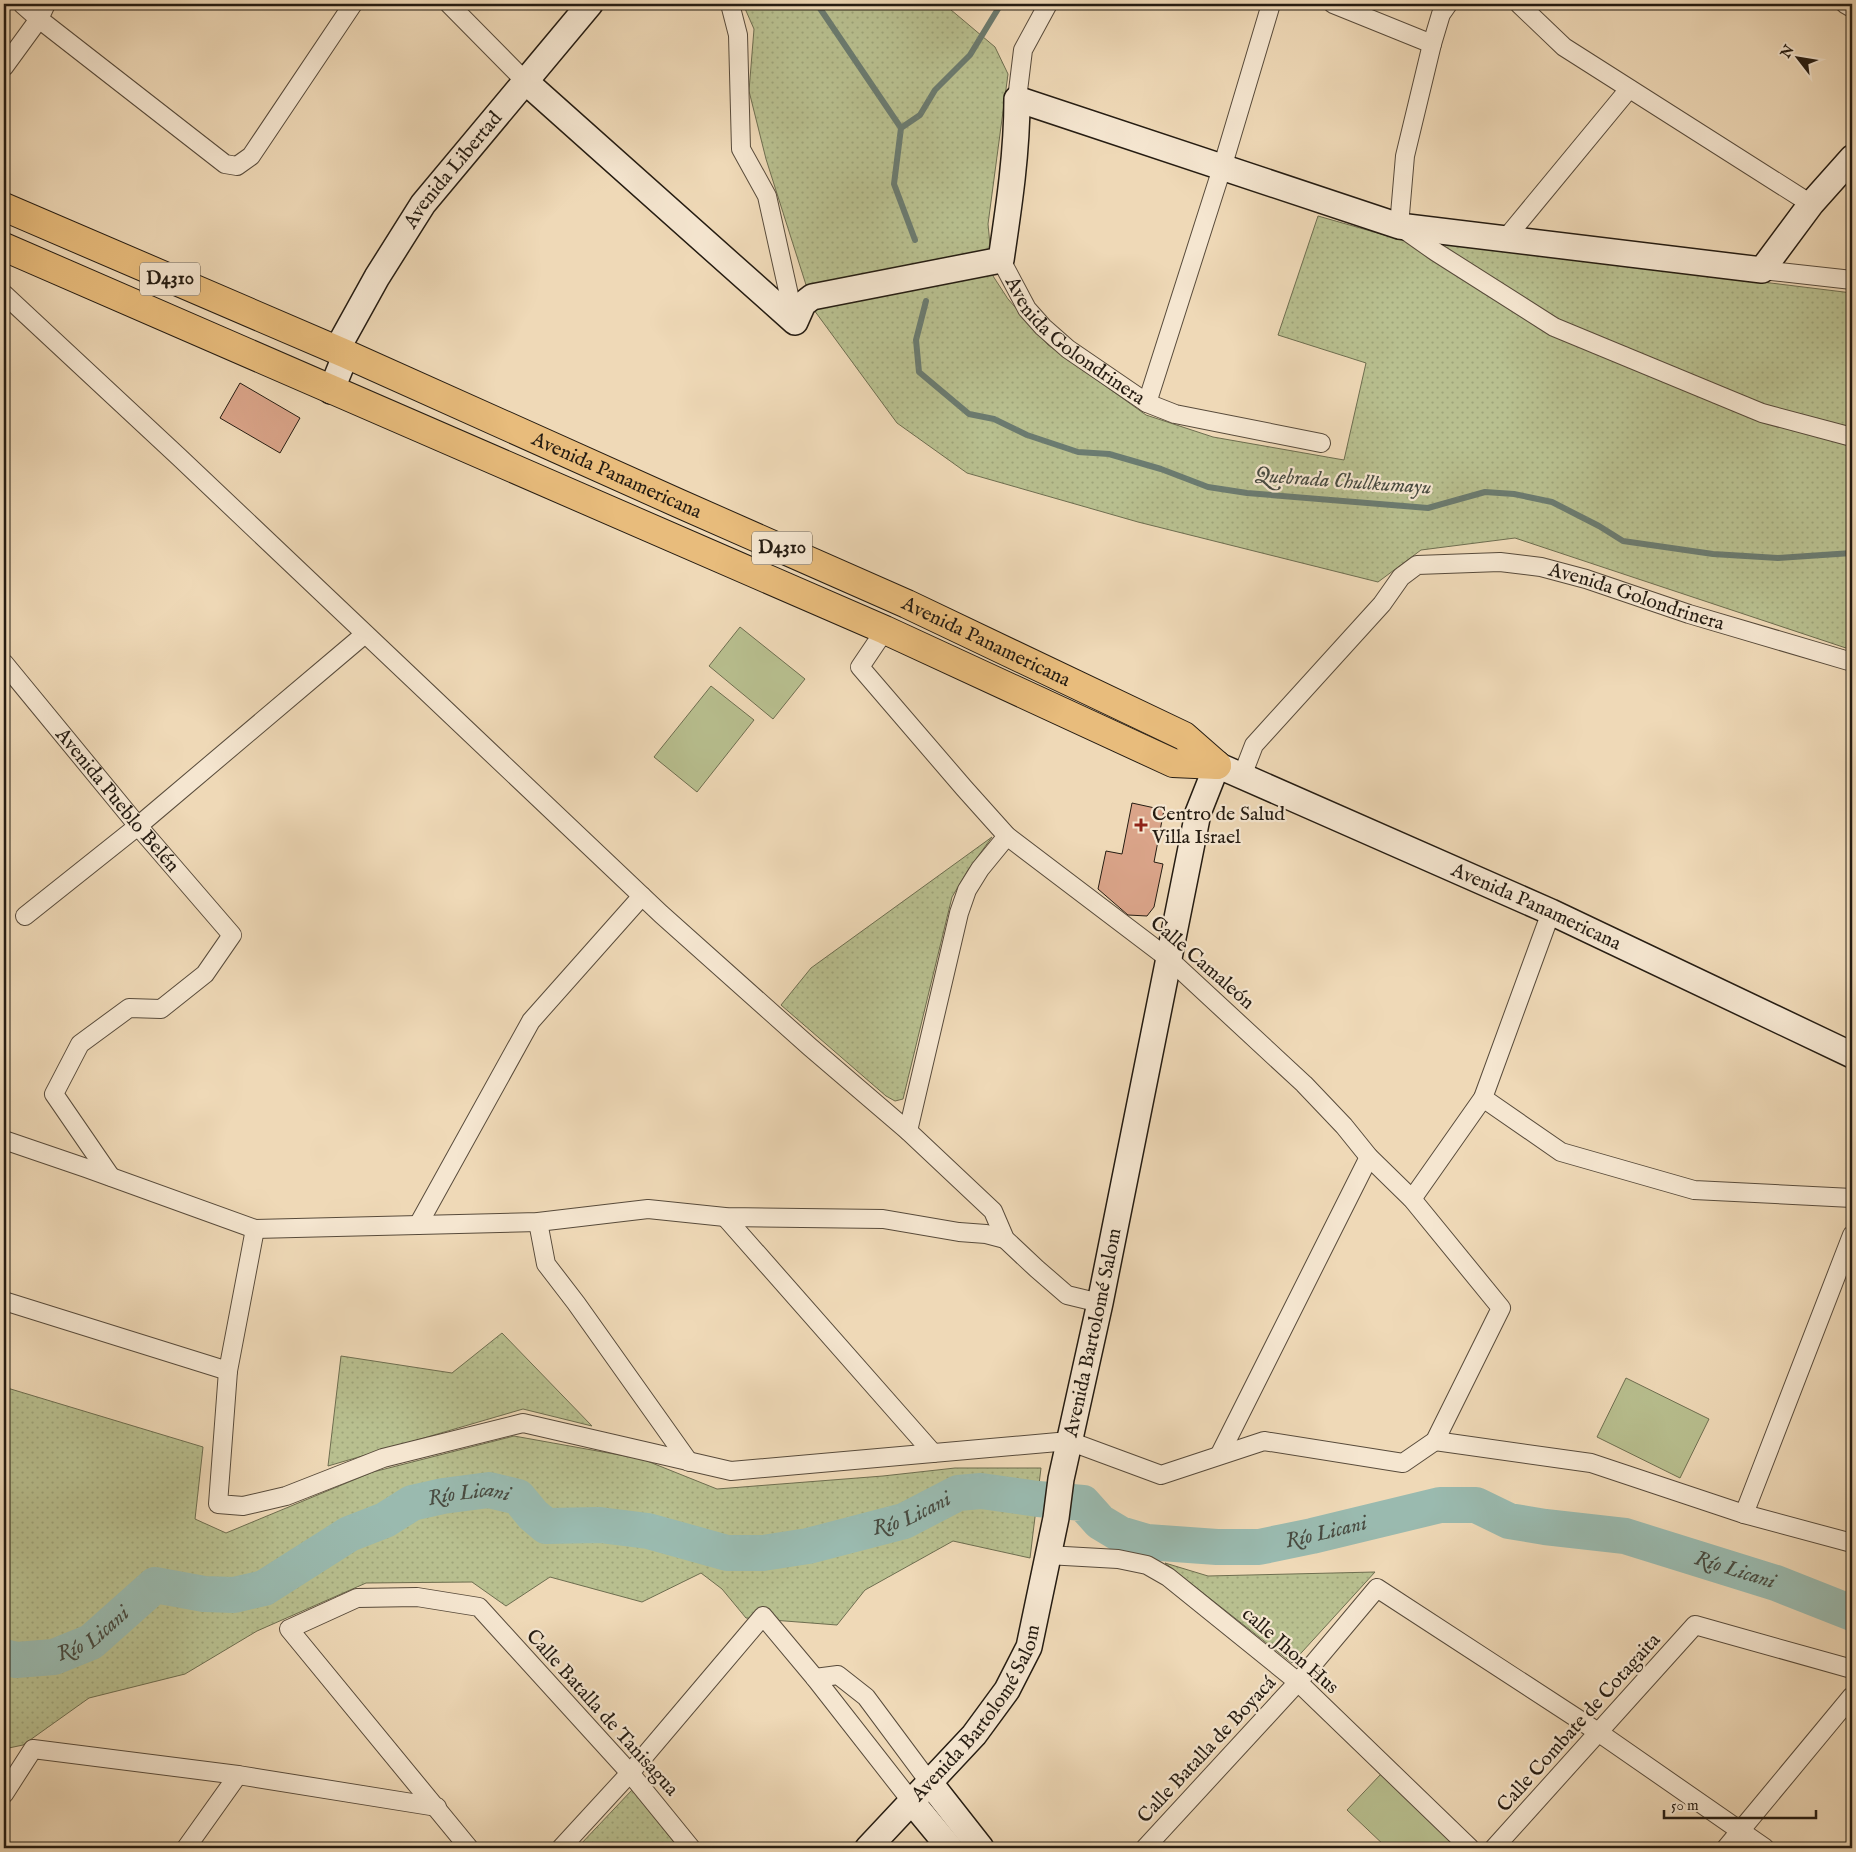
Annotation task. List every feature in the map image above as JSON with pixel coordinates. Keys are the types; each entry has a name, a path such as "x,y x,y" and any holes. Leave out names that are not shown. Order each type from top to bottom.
{"main road":[{"name":"Avenida Panamericana","path":"4,207 341,353 907,604 1184,736 1217,765"},
{"name":"Avenida Panamericana","path":"4,247 885,630 1173,763 1217,765"}],"street":[{"path":"22,4 43,12 225,164 237,166 251,156 353,4"},
{"path":"449,4 526,82 795,322"},
{"name":"Avenida Libertad","path":"331,390 341,353 377,277 423,204 590,4"},
{"path":"730,4 738,35 742,149 767,196 795,322"},
{"path":"1048,4 1023,50 1017,99 1399,226 1852,280"},
{"path":"1147,403 1222,168 1271,4"},
{"path":"1334,4 1432,44"},
{"path":"1399,226 1405,156 1432,44 1441,14 1448,4"},
{"path":"1518,4 1564,47 1811,204"},
{"path":"1845,4 1852,8"},
{"path":"4,67 43,12"},
{"path":"1506,238 1629,89"},
{"name":"Avenida Golondrinera","path":"1017,99 1017,137 1012,190 1001,260 1027,309 1043,327 1068,349 1147,403 1175,414 1321,443"},
{"path":"1762,270 1811,204 1852,158"},
{"path":"1399,226 1436,252 1554,327 1762,413 1852,437"},
{"path":"795,322 803,304 812,297 1001,260"},
{"path":"4,294 172,450 642,896 810,1047 908,1131 993,1211 1005,1239 1067,1295 1100,1303"},
{"name":"Avenida Golondrinera","path":"1242,776 1254,745 1382,604 1401,577 1416,565 1500,562 1541,567 1586,579 1689,614 1852,662"},
{"name":"Calle Camaleón","path":"885,630 860,667 1007,836 1169,959 1304,1084 1344,1126 1370,1157 1412,1199 1500,1308 1435,1441"},
{"path":"25,916 138,826 365,634"},
{"name":"Avenida Pueblo Belén","path":"4,662 138,826 232,935 206,974 161,1009 129,1008 80,1044 54,1094 111,1177"},
{"name":"Avenida Panamericana","path":"1217,765 1552,912 1852,1055"},
{"name":"Avenida Bartolomé Salom","path":"868,1848 974,1735 1012,1682 1029,1647 1056,1518 1060,1479 1100,1303 1198,813 1217,765"},
{"path":"908,1131 959,913 967,890 980,869 1007,836"},
{"path":"418,1225 531,1021 642,896"},
{"path":"1412,1199 1483,1098 1552,912"},
{"path":"1483,1098 1561,1152 1694,1190 1852,1198"},
{"path":"4,1140 255,1229 538,1222 648,1209 725,1217 883,1219 959,1232 986,1234 1005,1239"},
{"path":"1220,1454 1370,1157"},
{"path":"725,1217 933,1453"},
{"path":"538,1222 546,1264 689,1462"},
{"path":"255,1229 228,1371 218,1504 243,1506 286,1496 384,1458 523,1423 731,1471 1069,1441 1161,1475 1264,1441 1403,1463 1435,1441 1591,1463 1744,1514 1852,1543"},
{"path":"1744,1514 1852,1234"},
{"path":"4,1301 228,1371"},
{"name":"calle Jhon Hus","path":"1047,1555 1118,1559 1147,1565 1168,1577 1298,1682 1470,1848"},
{"name":"Calle Batalla de Boyacá","path":"1145,1848 1298,1682 1378,1588 1598,1732"},
{"name":"Calle Batalla de Tanisagua","path":"437,1808 289,1629 357,1598 418,1597 479,1607 630,1772 692,1848"},
{"path":"561,1848 630,1772 763,1616 815,1678 950,1848"},
{"name":"Calle Combate de Cotagaita","path":"1494,1848 1694,1625 1852,1669"},
{"path":"815,1678 838,1675 866,1697 981,1848"},
{"path":"1726,1848 1852,1696"},
{"path":"1598,1732 1765,1848"},
{"path":"4,1794 33,1750 238,1775 437,1808 469,1848"},
{"path":"186,1848 238,1775"}],"green space":[{"path":"743,4 944,4 995,47 1008,74 988,224 993,276 1008,299 1048,345 1146,415 1213,437 1344,460 1366,363 1278,335 1318,216 1388,236 1852,293 1852,650 1515,538 1421,550 1378,582 1138,522 967,473 897,423 814,310 766,159 749,91 754,29"},
{"path":"740,627 805,679 773,719 709,666"},
{"path":"711,686 754,720 697,792 654,757"},
{"path":"992,837 968,870 952,897 903,1099 895,1101 886,1096 781,1005 811,968"},
{"path":"502,1333 592,1426 523,1409 328,1466 341,1356 452,1373"},
{"path":"1626,1378 1709,1419 1680,1478 1597,1437"},
{"path":"4,1387 203,1447 195,1519 226,1533 373,1472 514,1436 642,1459 717,1489 883,1476 955,1468 1041,1468 1030,1558 953,1541 865,1590 837,1625 746,1618 722,1589 701,1573 642,1602 550,1577 506,1606 472,1582 366,1583 257,1631 185,1674 89,1698 23,1745 4,1749"},
{"path":"1165,1563 1208,1576 1375,1572 1292,1663"},
{"path":"1381,1774 1459,1848 1387,1848 1347,1810"},
{"path":"632,1790 679,1848 581,1848 579,1846"}],"building":[{"path":"240,383 300,418 280,453 220,418"},
{"name":"Centro de Salud Villa Israel","path":"1132,803 1164,810 1154,862 1163,864 1154,907 1147,916 1128,915 1098,889 1106,851 1122,854"}],"waterway":[{"name":"Quebrada Chullkumayu","path":"817,4 901,128 894,184 915,240"},
{"path":"901,128 920,115 935,90 970,55 1001,4"},
{"name":"Quebrada Chullkumayu","path":"926,301 916,340 919,372 969,414 994,419 1027,435 1078,452 1109,454 1161,469 1208,487 1247,493 1428,508 1485,492 1514,494 1552,502 1599,526 1623,541 1713,554 1778,558 1852,553"},
{"name":"Río Licani","path":"4,1657 16,1660 54,1657 91,1642 155,1585 204,1594 234,1595 264,1588 349,1534 385,1520 412,1503 443,1496 489,1490 518,1497 533,1515 546,1526 600,1525 648,1531 727,1553 763,1553 808,1546 904,1521 958,1493 981,1491 1083,1503 1100,1522 1120,1534 1147,1542 1217,1547 1259,1547 1440,1505 1476,1505 1509,1521 1625,1536 1776,1583 1852,1613"}],"place":[{"name":"Centro de Salud Villa Israel","path":"1141,825"}]}
